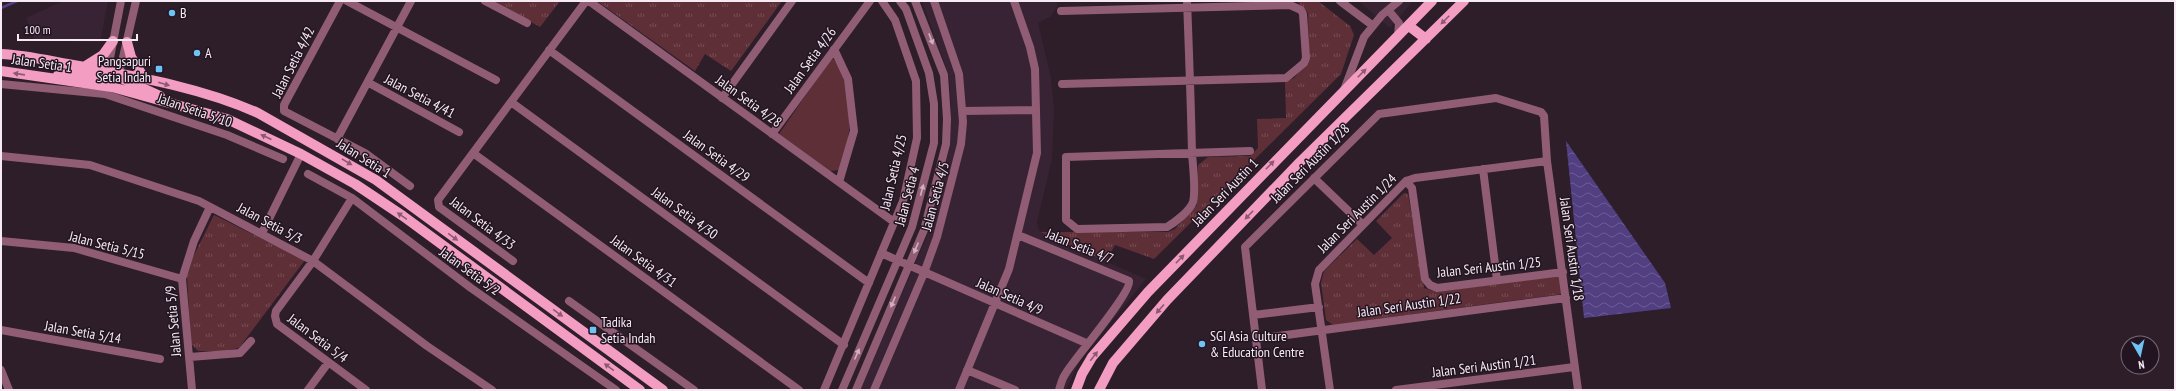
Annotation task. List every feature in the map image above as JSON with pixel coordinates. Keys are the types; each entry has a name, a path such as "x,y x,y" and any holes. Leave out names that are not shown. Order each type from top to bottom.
{"main road":[{"name":"Jalan Seri Austin 1","path":"1076,390 1082,374 1092,357 1148,292 1398,38 1432,1"},
{"path":"1099,390 1113,363 1168,300 1300,162 1464,1"},
{"path":"1409,26 1426,39"},
{"path":"84,67 103,55 113,41"},
{"path":"127,42 131,57 144,78"},
{"name":"Jalan Setia 1","path":"4,55 112,71 144,78 238,104 331,153 376,180 663,390"},
{"name":"Jalan Setia 1","path":"1,71 112,87 226,118 301,154 355,184 403,216 640,390"},
{"path":"44,77 70,74 102,76 112,71 125,80 183,107"},
{"path":"281,126 298,138 302,146 301,154"},
{"path":"301,154 308,150 317,149 331,153"}],"street":[{"path":"121,1 109,63 112,71 121,66 136,1"},
{"name":"Jalan Setia 4/42","path":"340,1 283,108 287,114 365,153 410,186"},
{"path":"347,1 496,80"},
{"path":"337,139 369,83 411,1"},
{"path":"485,1 527,23"},
{"path":"473,153 587,1"},
{"name":"Jalan Setia 4/28","path":"587,1 894,222"},
{"path":"722,98 792,1"},
{"name":"Jalan Setia 4/26","path":"772,134 870,1"},
{"name":"Jalan Setia 4/25","path":"824,390 903,201 917,138 916,81 895,20 882,1"},
{"name":"Jalan Setia 4","path":"842,390 912,227 934,143 934,104 929,73 906,10 900,1"},
{"name":"Jalan Setia 4/5","path":"874,390 924,273 937,237 962,144 962,111 959,74 934,1"},
{"path":"959,390 1009,269 1037,153 1034,69 1030,47 1014,1"},
{"path":"1340,1 1372,25"},
{"path":"1344,92 1364,37 1372,25 1399,1"},
{"path":"906,10 918,2"},
{"name":"Jalan Setia 4","path":"856,390 924,230 946,144 947,119 944,75 918,2"},
{"path":"1187,4 1192,153 1194,201 1172,224 1167,227 1077,229 1066,220 1066,157 1192,153 1250,151"},
{"path":"1061,11 1187,4 1296,6 1303,14 1306,58 1304,63 1286,78 1062,84"},
{"path":"1389,11 1399,23 1400,28 1398,38"},
{"path":"834,49 848,79 854,131 839,182"},
{"name":"Jalan Setia 4/29","path":"549,50 869,283"},
{"name":"Jalan Setia 4/41","path":"369,83 459,132"},
{"name":"Jalan Setia 5/10","path":"1,84 105,94 227,134 283,159"},
{"name":"Jalan Seri Austin 1/28","path":"1262,390 1244,253 1245,247 1314,178 1379,114 1496,98 1541,112"},
{"name":"Jalan Setia 4/30","path":"511,102 844,345"},
{"path":"962,111 1036,110"},
{"name":"Jalan Seri Austin 1/18","path":"1541,112 1544,116 1547,161 1578,390"},
{"name":"Jalan Setia 4/33","path":"473,153 438,200 438,204 513,261"},
{"name":"Jalan Setia 4/31","path":"473,153 799,390"},
{"path":"262,233 301,154"},
{"name":"Jalan Setia 5/3","path":"1,156 90,165 199,201 313,261 428,346 492,390"},
{"name":"Jalan Seri Austin 1/24","path":"1330,390 1315,284 1319,270 1362,224 1406,181 1415,178 1547,161"},
{"path":"1483,169 1497,280"},
{"name":"Jalan Setia 5/2","path":"308,174 352,198 471,288 616,390"},
{"path":"1314,178 1362,224"},
{"name":"Jalan Seri Austin 1/25","path":"1406,181 1412,188 1425,279 1430,285 1437,288 1563,272"},
{"name":"Jalan Setia 5/4","path":"352,198 313,261 276,311 275,316 277,324 366,390"},
{"name":"Jalan Setia 5/9","path":"192,390 182,278 194,241 210,207"},
{"name":"Jalan Setia 4/7","path":"1018,235 1127,279 1130,284 1111,314 1086,344"},
{"name":"Jalan Setia 5/15","path":"1,241 74,248 182,278"},
{"name":"Jalan Setia 4/9","path":"881,253 1086,344"},
{"name":"Jalan Seri Austin 1/22","path":"1256,339 1566,298"},
{"path":"569,301 694,390"},
{"path":"1253,315 1319,307"},
{"name":"Jalan Setia 5/14","path":"1,330 160,359"},
{"path":"190,357 240,353 251,341"},
{"path":"1059,390 1064,374 1086,344"},
{"path":"308,390 328,363"},
{"name":"Jalan Seri Austin 1/21","path":"1396,390 1574,367"},
{"path":"1,370 9,390"},
{"path":"967,370 1015,390"}],"shaded area":[{"path":"63,1 108,1 100,42 35,40 26,18"},
{"path":"922,1 1055,1 1058,5 1051,16 1038,23 1051,78 1054,110 1052,159 1037,222 1038,228 1040,232 1146,279 1080,360 1066,390 860,390 928,234 949,150 951,108 949,76"},
{"path":"1358,1 1413,1 1390,28"}],"green space":[{"path":"494,1 560,1 540,27"},
{"path":"597,1 782,1 731,71 705,54 695,71"},
{"path":"1297,1 1318,1 1350,26 1354,35 1341,74 1154,259 1115,245 1106,261 1040,232 1168,232 1175,229 1197,205 1198,165 1208,157 1250,156 1258,148 1257,119 1286,118 1285,82 1294,78 1309,60 1308,13"},
{"path":"832,57 842,73 845,82 848,102 849,131 839,170 830,171 779,134"},
{"path":"1404,193 1408,194 1424,288 1436,292 1559,276 1562,294 1333,325 1326,320 1321,283 1324,271 1357,239 1374,255 1392,238 1376,221"},
{"path":"214,215 305,260 239,348 222,351 198,351 191,344 187,276 193,257"}],"water":[{"path":"1566,141 1665,283 1671,308 1584,318"}],"waterway":[{"path":"1,8 17,1"}],"place":[{"name":"B","path":"172,13"},
{"name":"A","path":"197,53"},
{"name":"Pangsapuri Setia Indah","path":"159,69"},
{"name":"Tadika Setia Indah","path":"593,330"},
{"name":"SGI Asia Culture & Education Centre","path":"1202,344"}]}
